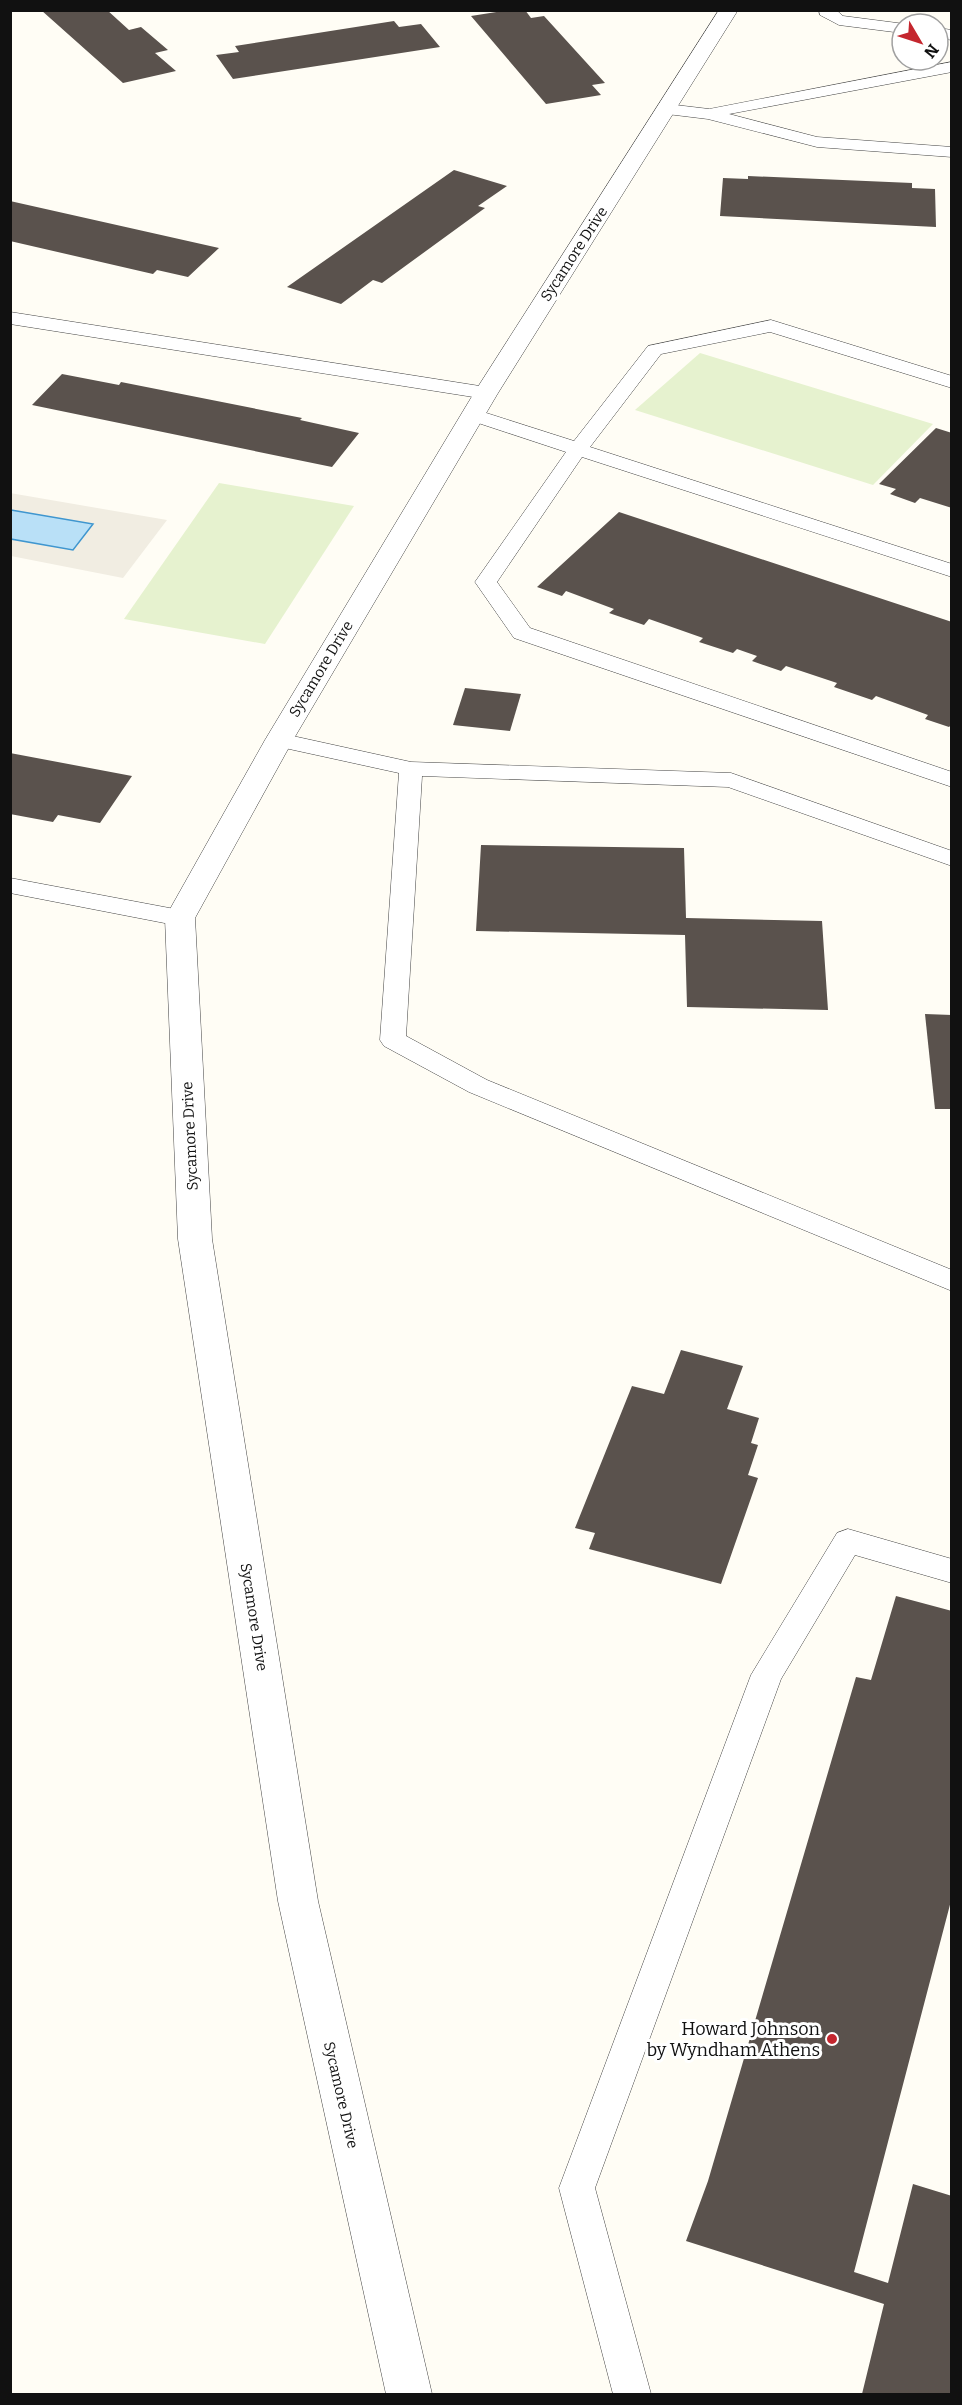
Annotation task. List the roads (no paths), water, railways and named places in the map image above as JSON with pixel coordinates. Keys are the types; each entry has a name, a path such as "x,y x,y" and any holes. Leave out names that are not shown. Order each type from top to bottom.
{"street":[{"name":"Sycamore Drive","path":"409,2394 298,1901 197,1250 180,918 279,740 479,404 729,10"}],"lane":[{"path":"828,10 826,12 830,16 839,20 890,26"},
{"path":"708,114 951,67"},
{"path":"667,109 708,114 817,142 951,152"},
{"path":"10,318 479,404 578,448 951,571"},
{"path":"951,382 771,326 655,350 578,448 486,582 522,633 951,780"},
{"path":"279,740 411,769 731,780 951,860"},
{"path":"411,769 393,1040 478,1086 951,1281"},
{"path":"10,885 180,918"},
{"path":"632,2394 577,2188 767,1675 848,1541 951,1571"}],"water":[{"path":"11,510 93,524 73,550 11,539"}],"place":[{"name":"Howard Johnson by Wyndham Athens","path":"832,2039"}]}
